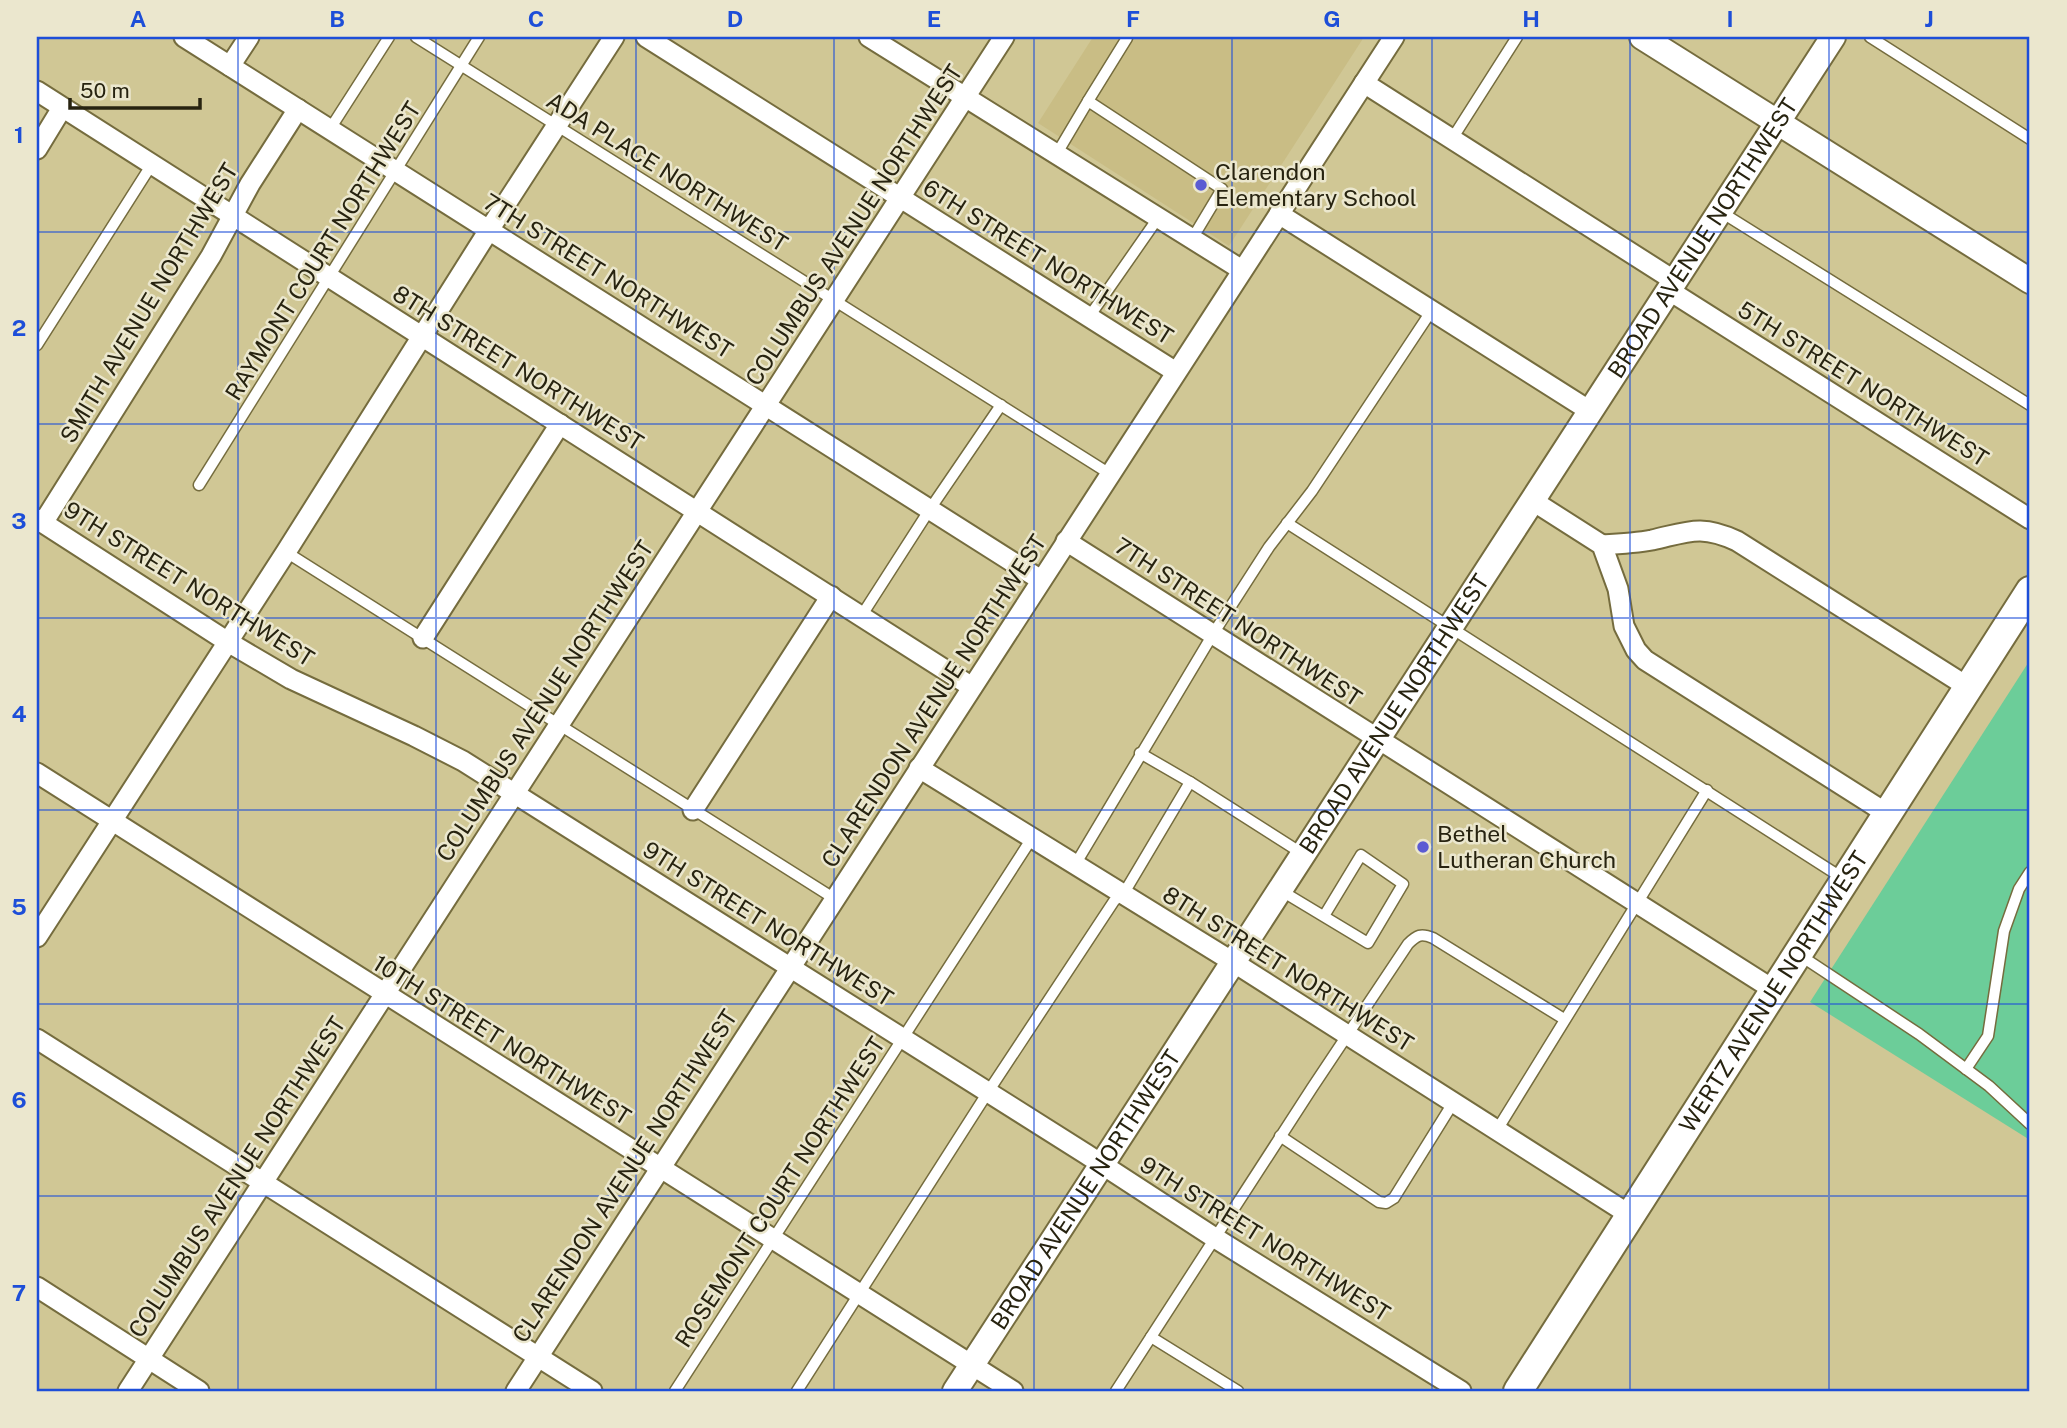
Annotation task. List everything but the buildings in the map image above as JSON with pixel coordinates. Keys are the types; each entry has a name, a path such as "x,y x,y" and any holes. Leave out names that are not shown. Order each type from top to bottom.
{"main road":[{"name":"WERTZ AVENUE NORTHWEST","path":"1518,1391 2030,591"}],"street":[{"name":"7TH STREET NORTHWEST","path":"184,37 1041,580"},
{"path":"230,66 249,37"},
{"path":"37,937 614,37"},
{"name":"6TH STREET NORTHWEST","path":"646,37 1176,372"},
{"path":"869,37 1242,270"},
{"name":"COLUMBUS AVENUE NORTHWEST","path":"128,1391 1004,37"},
{"name":"CLARENDON AVENUE NORTHWEST","path":"516,1391 1394,37"},
{"path":"1642,37 2030,281"},
{"name":"BROAD AVENUE NORTHWEST","path":"956,1391 1833,37"},
{"name":"5TH STREET NORTHWEST","path":"1364,83 2030,519"},
{"name":"8TH STREET NORTHWEST","path":"37,91 972,687"},
{"path":"37,149 62,108"},
{"name":"SMITH AVENUE NORTHWEST","path":"40,521 211,256 250,184 298,109"},
{"path":"1279,214 1590,411"},
{"path":"423,638 560,424"},
{"path":"1533,501 1602,545 1650,541 1700,530 1737,541 1968,687"},
{"name":"9TH STREET NORTHWEST","path":"40,521 228,642 291,679 463,761 1461,1391"},
{"name":"7TH STREET NORTHWEST","path":"1066,541 1774,990"},
{"path":"1602,545 1618,589 1624,626 1636,650 1645,660 1886,813"},
{"path":"693,810 831,596"},
{"name":"8TH STREET NORTHWEST","path":"919,768 1233,962 1630,1214"},
{"name":"10TH STREET NORTHWEST","path":"37,774 1013,1391"},
{"path":"37,1039 592,1391"},
{"path":"37,1287 199,1391"}],"lane":[{"path":"330,129 389,37"},
{"name":"ADA PLACE NORTHWEST","path":"416,37 1110,474"},
{"name":"RAYMONT COURT NORTHWEST","path":"199,485 480,37"},
{"path":"1452,139 1517,37"},
{"path":"1870,37 2030,139"},
{"path":"1056,155 1127,38"},
{"path":"1088,101 1222,189 1192,239"},
{"path":"37,345 152,164"},
{"path":"1721,211 2030,405"},
{"path":"1089,317 1158,218"},
{"path":"1075,864 1140,753 1269,547 1312,491 1432,310"},
{"path":"862,615 1001,405"},
{"path":"1287,523 1844,879"},
{"path":"286,552 835,899"},
{"path":"1140,753 1303,854"},
{"path":"797,1391 988,1092 1114,901 1127,888 1190,782"},
{"path":"1497,1130 1707,790"},
{"name":"ROSEMONT COURT NORTHWEST","path":"675,1391 1032,838"},
{"path":"1280,890 1368,943 1403,884 1361,855 1324,916"},
{"path":"1966,1069 1988,1036 2004,931 2019,889 2030,872"},
{"path":"1116,1391 1280,1136 1408,944 1420,934 1441,943 1564,1019"},
{"path":"1797,953 1919,1034 1989,1086 2030,1124"},
{"path":"1280,1136 1379,1202 1386,1203 1394,1198 1453,1103"},
{"path":"1151,1337 1238,1391"}],"shaded area":[{"name":"Clarendon Elementary School","path":"1093,37 1364,37 1229,246 1038,123"}],"green space":[{"path":"2030,660 2030,1140 1810,1002"}],"place":[{"name":"Clarendon Elementary School","path":"1201,185"},
{"name":"Bethel Lutheran Church","path":"1423,847"}]}
